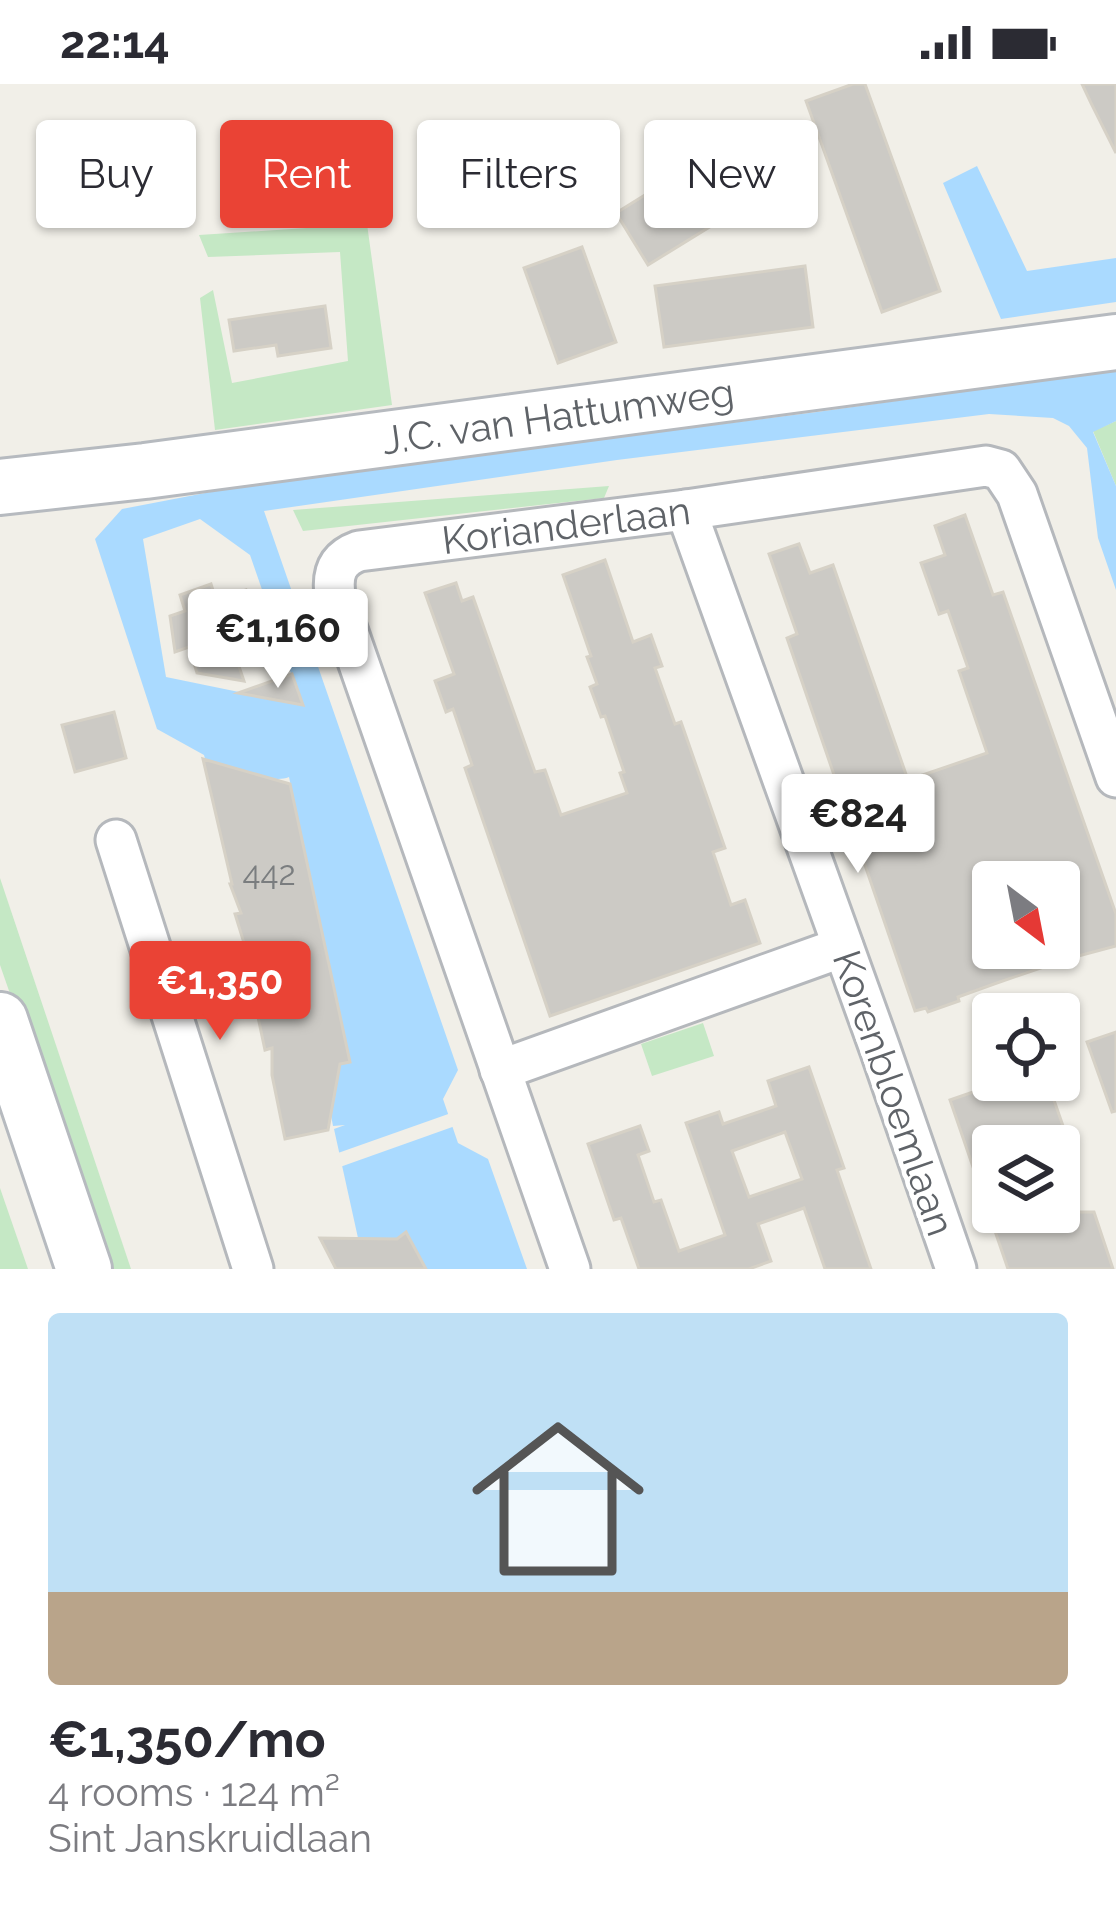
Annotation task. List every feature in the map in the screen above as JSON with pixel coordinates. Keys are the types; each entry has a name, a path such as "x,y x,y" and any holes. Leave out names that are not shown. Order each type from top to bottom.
{"street":[{"name":"J.C. van Hattumweg","path":"0,487 1116,342"},
{"name":"Korianderlaan","path":"569,1269 335,595 336,568 346,556 986,466 1001,470 1017,494 1108,726 1116,777"},
{"name":"Korenbloemlaan","path":"686,510 956,1269"},
{"path":"116,839 253,1269"},
{"path":"500,1070 843,947"},
{"path":"0,1020 84,1269"}],"green space":[{"path":"368,228 392,405 215,430 200,298 213,290 232,383 348,361 340,252 208,257 199,235"},
{"path":"1116,421 1116,486 1093,431"},
{"path":"609,486 604,498 303,531 293,510"},
{"path":"0,878 131,1269 106,1269 0,965"},
{"path":"703,1023 714,1056 652,1076 641,1044"},
{"path":"0,1188 28,1269 0,1269"}],"water":[{"path":"977,166 1027,271 1116,258 1116,302 1001,319 943,183"},
{"path":"1116,370 1116,421 1093,432 1116,486 1116,590 1098,538 1087,448 1069,426 1053,418 989,414 617,460 264,511 458,1070 443,1099 458,1143 488,1159 527,1269 426,1269 407,1233 396,1240 358,1238 334,1129 345,1125 333,1126 331,1115 340,1064 349,1062 289,777 207,766 204,755 157,729 95,539 122,509 263,482","holes":["200,519 250,555 302,705 166,677 143,539"]}],"pier":[{"path":"454,1112 458,1125 340,1167 338,1153"}],"building":[{"path":"865,84 940,291 882,312 818,134 818,120 813,120 806,101"},
{"path":"1082,84 1116,84 1116,153 1091,103"},
{"path":"644,196 644,228 708,228 648,265 620,220 620,211"},
{"path":"582,247 616,342 558,363 524,268"},
{"path":"805,266 813,327 664,347 655,286"},
{"path":"325,306 331,348 278,356 276,345 234,351 229,320"},
{"path":"965,515 993,595 1003,592 1116,914 1116,946 1080,956 1080,861 972,861 972,969 1038,969 928,1012 926,1008 915,1011 787,638 797,634 769,554 799,544 810,573 833,565 908,780 987,753 959,671 968,668 948,611 939,614 921,563 945,555 935,526"},
{"path":"605,560 633,642 651,635 662,666 655,668 675,724 681,722 725,848 713,852 731,905 745,900 760,943 550,1016 465,768 472,765 453,709 446,712 435,681 454,674 425,593 456,583 462,601 473,597 535,772 545,770 561,815 627,793 605,716 601,717 590,687 597,684 587,657 591,656 563,575"},
{"path":"211,584 216,600 246,590 257,624 228,634 244,681 197,673 189,647 175,652 170,616 185,611 180,595"},
{"path":"292,674 303,705 238,693"},
{"path":"114,712 126,758 75,772 62,725"},
{"path":"203,759 290,784 350,1062 340,1064 328,1130 285,1139 272,1075 272,1048 265,1050 248,956 235,914 241,913 230,884"},
{"path":"1116,1032 1116,1111 1112,1112 1087,1042"},
{"path":"809,1067 844,1168 837,1170 871,1269 825,1269 804,1208 758,1224 771,1261 749,1269 639,1269 621,1218 614,1220 588,1144 640,1126 649,1151 638,1155 654,1202 661,1200 679,1251 725,1235 686,1123 719,1112 723,1124 776,1106 768,1081","holes":["785,1132 802,1179 749,1197 732,1151"]},
{"path":"972,1092 972,1101 1054,1101 1063,1125 972,1125 972,1164 950,1100"},
{"path":"1080,1212 1094,1212 1113,1269 1008,1269 996,1233 1080,1233"},
{"path":"406,1232 426,1269 336,1269 320,1238 397,1239"}]}
